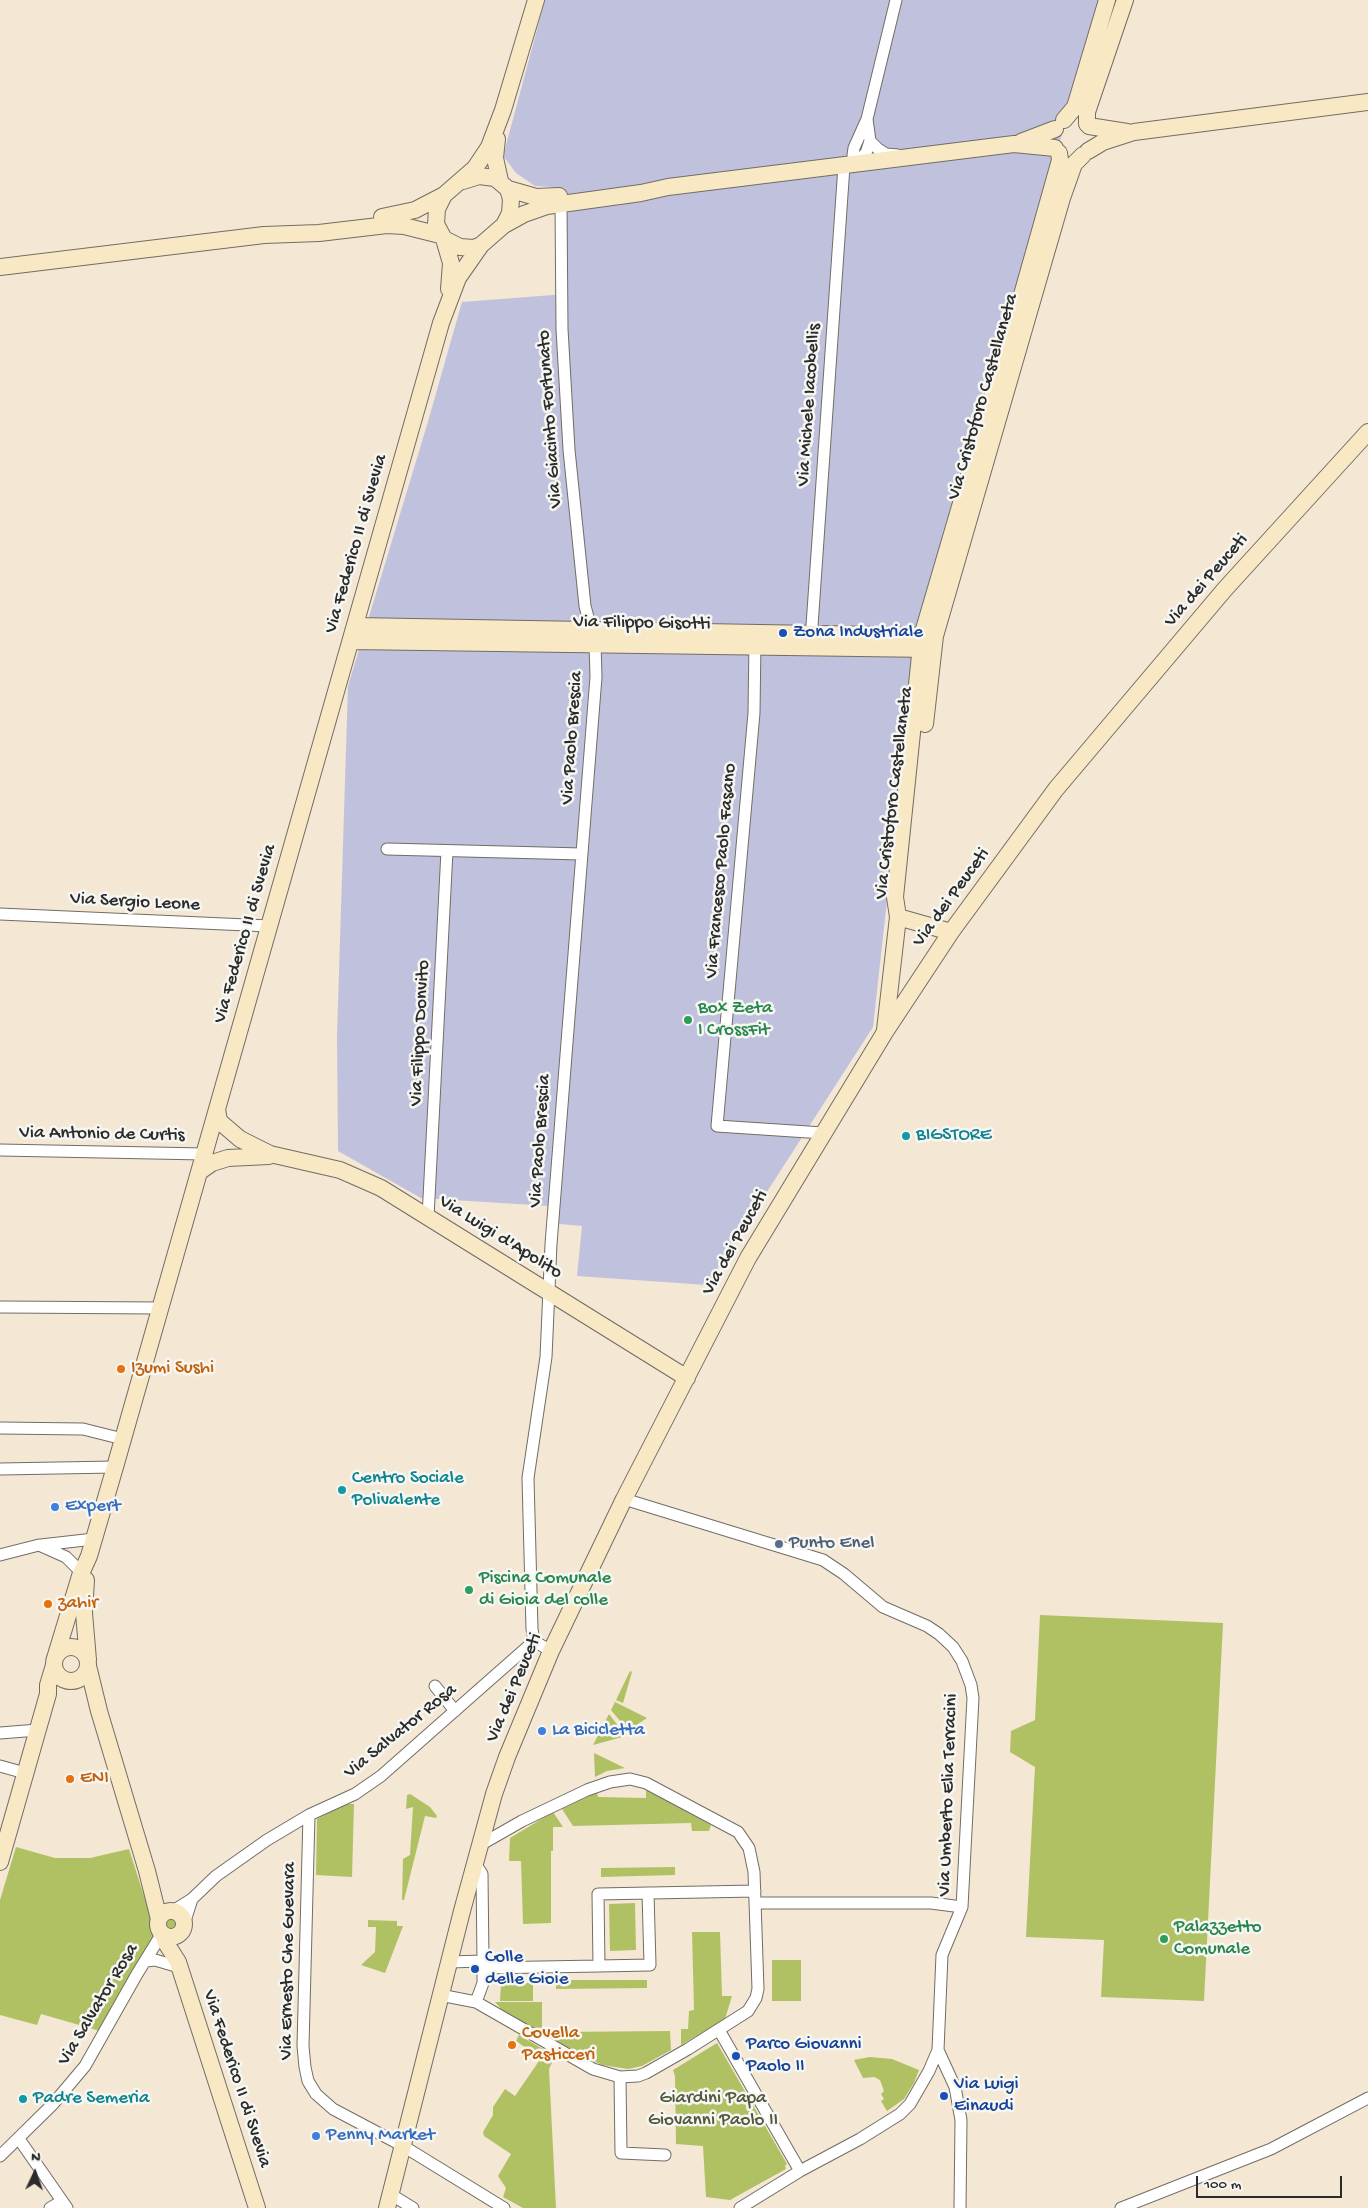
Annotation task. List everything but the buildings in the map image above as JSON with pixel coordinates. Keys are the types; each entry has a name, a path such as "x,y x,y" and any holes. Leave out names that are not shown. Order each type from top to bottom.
{"main road":[{"path":"504,225 512,205 504,185 495,148 503,110 536,0"},
{"path":"1057,151 1053,142 1060,125 1075,107 1107,0"},
{"path":"1086,153 1093,139 1088,125 1090,104 1124,0"},
{"path":"1014,144 1057,151 1071,158 1086,153 1103,142 1134,132 1368,102"},
{"path":"0,267 264,235 318,224 400,215 422,208 463,181 485,155 503,110"},
{"path":"463,181 479,176 489,176 504,185 545,197 668,187 823,168 851,159 909,157 1014,144 1078,119 1088,125 1134,132"},
{"name":"Via Cristoforo Castellaneta","path":"885,1032 898,916 904,899 928,642 1060,160 1057,151"},
{"name":"Via Cristoforo Castellaneta","path":"928,642 1062,198 1074,164 1086,153"},
{"path":"442,323 458,278 481,246 504,225 532,210 561,204 641,194 668,187"},
{"path":"442,323 451,275 450,263 436,218 439,204 444,195"},
{"path":"264,235 319,233 396,225 442,237 460,247 481,246"},
{"name":"Via Federico II di Svevia","path":"1,1853 38,1730 55,1660 82,1572 89,1556 123,1439 442,323"},
{"name":"Via dei Peuceti","path":"388,2201 440,1995 501,1774 551,1651 624,1499 748,1258 885,1032 951,932 1056,789 1225,590 1368,432"},
{"name":"Via Filippo Gisotti","path":"353,634 928,642"},
{"path":"898,916 951,932"},
{"name":"Via Luigi d'Apolito","path":"217,1109 219,1121 250,1151 320,1165 352,1175 380,1188 686,1378"},
{"path":"206,1148 222,1140 250,1151"},
{"path":"199,1172 212,1163 250,1151"},
{"name":"Via Federico II di Svevia","path":"89,1556 84,1613 88,1663 99,1712 153,1890 167,1913"},
{"path":"48,1694 71,1680 84,1675 88,1663 85,1654 72,1647 60,1650 55,1660 59,1676 71,1680"},
{"name":"Via Federico II di Svevia","path":"71,1680 86,1693 99,1712"},
{"path":"178,1965 184,1926 181,1916 167,1913 158,1929 164,1936 171,1938 178,1936 184,1926"},
{"name":"Via Federico II di Svevia","path":"164,1936 178,1965 257,2208"}],"street":[{"path":"851,159 867,118 896,0"},
{"path":"851,159 866,153 870,141 867,118"},
{"path":"870,141 886,154 909,157"},
{"name":"Via Michele Iacobellis","path":"810,641 851,159"},
{"name":"Via Giacinto Fortunato","path":"561,204 562,329 569,450 582,584 593,637"},
{"name":"Via Paolo Brescia","path":"534,1641 532,1629 528,1478 546,1357 551,1244 596,677 593,637"},
{"name":"Via Francesco Paolo Fasano","path":"755,639 754,712 717,1126 823,1133"},
{"path":"388,849 582,854"},
{"name":"Via Filippo Donvito","path":"428,1217 448,851"},
{"name":"Via Sergio Leone","path":"0,914 269,926"},
{"name":"Via Antonio de Curtis","path":"0,1150 206,1148"},
{"path":"0,1307 160,1308"},
{"path":"0,1428 83,1429 123,1439"},
{"path":"0,1468 115,1466"},
{"name":"Via Umberto Elia Terracini","path":"624,1499 823,1560 844,1574 883,1607 927,1626 939,1634 953,1647 967,1672 971,1685 972,1698 962,1908 942,1955 938,2050 929,2071 910,2104 900,2114 860,2139 800,2171 740,2208"},
{"path":"0,1555 39,1545 94,1539"},
{"path":"39,1545 66,1557 82,1572"},
{"path":"534,1641 551,1651"},
{"name":"Via Salvator Rosa","path":"192,1899 206,1884 266,1840 308,1815 355,1794 381,1776 534,1641"},
{"path":"435,1686 455,1711"},
{"path":"0,1732 38,1730"},
{"path":"0,1766 25,1773"},
{"path":"440,1995 476,2002 593,2070 620,2077 638,2076 646,2073 748,2011 756,1998 758,1989 752,1855 738,1832 636,1780 610,1782 587,1790 522,1821 480,1845"},
{"name":"Via Ernesto Che Guevara","path":"308,1815 304,2046 308,2080 319,2098 333,2109 403,2146 504,2208"},
{"path":"475,1863 482,1874 483,1964 483,1983 476,2002"},
{"path":"599,1966 598,1894 755,1891"},
{"path":"449,1962 599,1966 650,1965 648,1893"},
{"path":"167,1913 192,1899"},
{"path":"184,1926 192,1899"},
{"path":"755,1903 931,1903 962,1908"},
{"name":"Via Salvator Rosa","path":"0,2156 53,2104 85,2066 146,1961 164,1936"},
{"path":"146,1961 155,1960 178,1965"},
{"path":"719,2030 800,2171"},
{"path":"938,2050 955,2087 962,2120 960,2208"},
{"path":"620,2077 621,2153 665,2155"},
{"path":"1121,2208 1271,2149 1368,2098"},
{"path":"18,2139 64,2204 50,2208"},
{"path":"388,2201 412,2208"}],"shaded area":[{"path":"545,0 1102,0 1053,164 914,656 873,1027 707,1285 577,1276 582,1226 548,1223 549,1206 421,1198 338,1151 337,1035 348,686 462,302 566,294 565,188 535,186 516,173 504,157"}],"green space":[{"path":"1040,1615 1223,1623 1204,2001 1101,1997 1104,1940 1026,1937 1035,1767 1010,1752 1011,1731 1035,1720"},
{"path":"630,1671 632,1672 623,1703 616,1700"},
{"path":"615,1702 647,1718 635,1726 630,1733 611,1710"},
{"path":"609,1714 626,1736 593,1745"},
{"path":"594,1753 625,1768 607,1771 595,1777"},
{"path":"646,1789 711,1825 709,1831 692,1831 691,1823 573,1826 562,1809 597,1792 598,1797 646,1798"},
{"path":"410,1794 430,1807 437,1816 436,1818 425,1816 404,1900 402,1900 403,1859 410,1855 413,1807 406,1809 407,1795"},
{"path":"346,1804 354,1804 352,1877 316,1875 317,1819"},
{"path":"553,1812 563,1827 553,1827 551,1923 523,1924 521,1861 509,1861 510,1838"},
{"path":"16,1847 55,1858 90,1858 129,1849 156,1934 130,1974 100,2031 41,2014 37,2025 0,2015 0,1900"},
{"path":"675,1867 675,1875 601,1877 601,1868"},
{"path":"635,1903 636,1950 610,1951 609,1904"},
{"path":"171,1917 176,1919 178,1924 176,1929 171,1931 166,1929 164,1924 166,1919"},
{"path":"368,1920 397,1921 397,1926 403,1926 385,1973 361,1965 375,1952 376,1927 368,1927"},
{"path":"692,1932 720,1932 722,1996 732,1996 725,2019 681,2045 681,2029 688,2029 689,2011 694,2010"},
{"path":"772,1960 801,1960 801,2001 772,2001"},
{"path":"556,1980 647,1980 647,1988 556,1989"},
{"path":"501,1983 533,1983 533,2001 500,2001"},
{"path":"495,2002 542,2002 542,2033 501,2009"},
{"path":"670,2031 671,2050 642,2066 628,2069 602,2065 556,2041 556,2032"},
{"path":"519,2035 555,2056 549,2069 556,2208 523,2208 503,2197 506,2188 498,2176 511,2154 484,2136 483,2132 493,2115 493,2107 505,2089 515,2096 539,2061 529,2050 516,2041"},
{"name":"Giardini Papa Giovanni Paolo II","path":"717,2043 787,2164 785,2166 786,2169 730,2200 706,2197 703,2146 676,2144 675,2076 673,2070"},
{"path":"870,2057 892,2059 919,2070 914,2083 904,2099 887,2111 881,2101 884,2099 881,2094 884,2091 880,2080 874,2077 863,2078 854,2060"}],"place":[{"name":"Zona Industriale","path":"783,633"},
{"name":"Box Zeta I CrossFit","path":"688,1020"},
{"name":"BIGSTORE","path":"906,1136"},
{"name":"Izumi Sushi","path":"121,1369"},
{"name":"Centro Sociale Polivalente","path":"342,1490"},
{"name":"Expert","path":"55,1507"},
{"name":"Punto Enel","path":"779,1544"},
{"name":"Piscina Comunale di Gioia del colle","path":"469,1590"},
{"name":"zahir","path":"48,1604"},
{"name":"La Bicicletta","path":"542,1731"},
{"name":"ENI","path":"70,1779"},
{"name":"Palazzetto Comunale","path":"1164,1939"},
{"name":"Colle delle Gioie","path":"475,1969"},
{"name":"Covella Pasticceri","path":"512,2045"},
{"name":"Parco Giovanni Paolo II","path":"736,2056"},
{"name":"Via Luigi Einaudi","path":"944,2096"},
{"name":"Padre Semeria","path":"23,2099"},
{"name":"Penny Market","path":"316,2136"}]}
